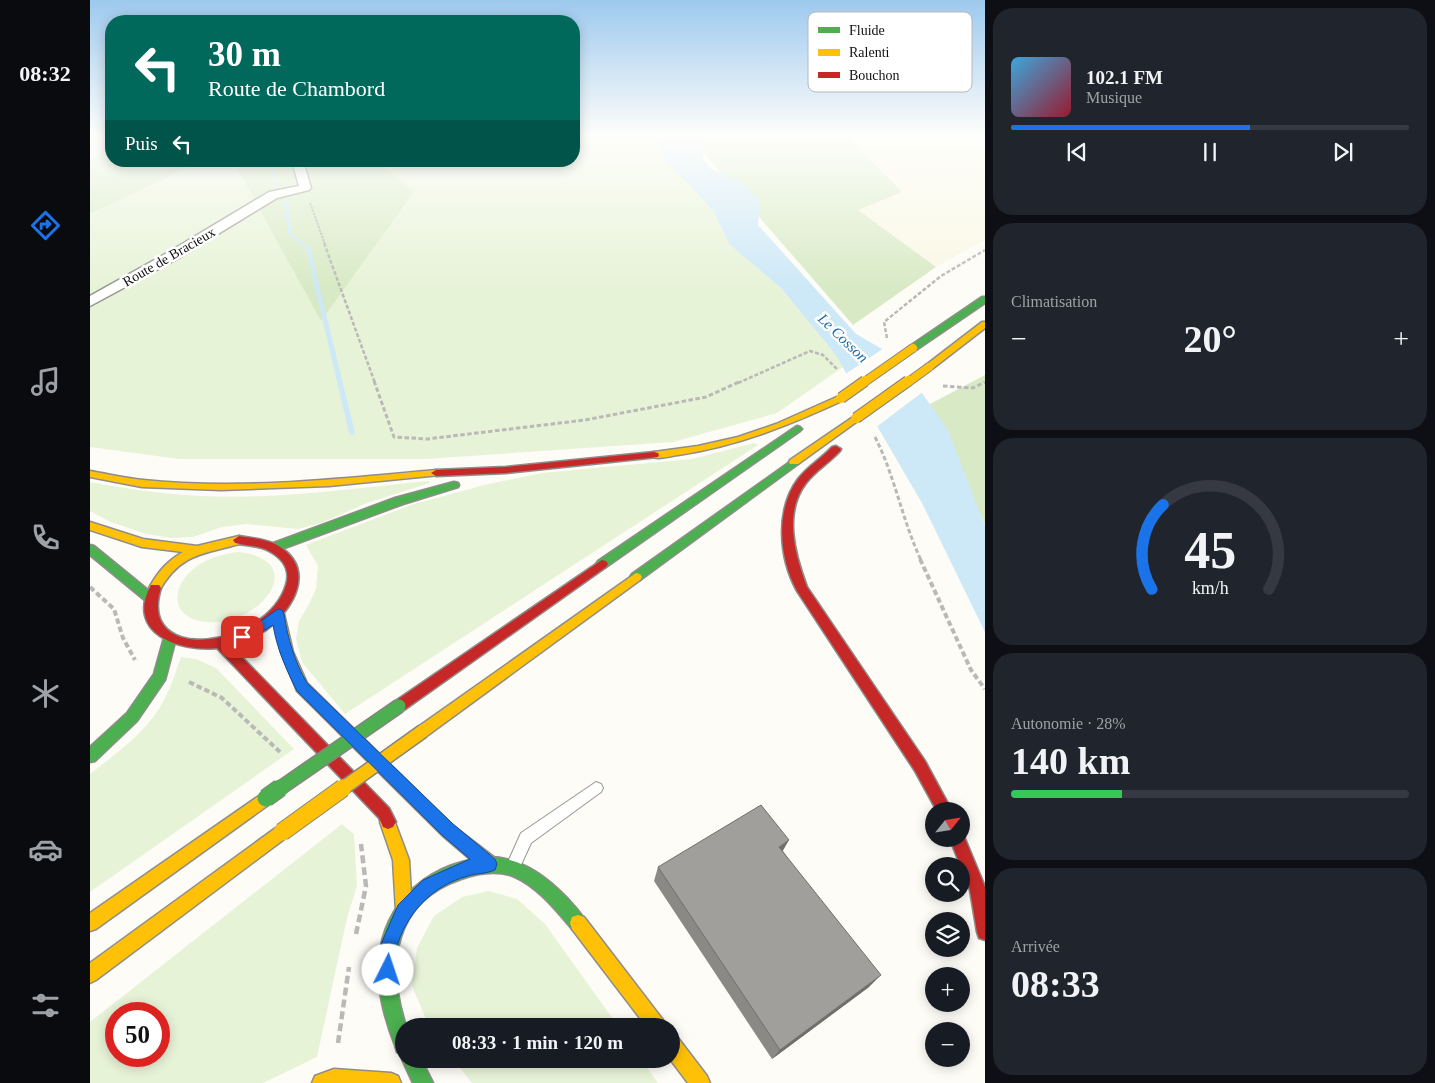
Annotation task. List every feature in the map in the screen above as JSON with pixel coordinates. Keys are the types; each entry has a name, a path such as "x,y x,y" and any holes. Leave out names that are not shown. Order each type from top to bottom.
{"main road":[{"path":"90,923 266,798 985,298"},
{"path":"90,974 282,832 985,324"},
{"path":"90,474 149,484 235,486 329,483 459,471 506,470 675,453 709,447 786,423 841,398"},
{"path":"856,418 835,451 798,486 790,510 787,535 790,559 801,588 920,766 940,802"},
{"path":"275,547 406,498 506,470"},
{"path":"90,526 125,539 165,549 197,550"},
{"path":"239,540 258,541 275,547 286,556 294,569 294,583 289,598 278,614 256,630 220,644 202,645 185,643 170,638 157,628 150,614 150,598 156,584 166,571 180,559 197,550 218,543 239,540"},
{"path":"90,549 150,598"},
{"path":"278,614 282,639 290,665 302,687 447,830 489,864"},
{"path":"90,756 132,717 160,676 170,638"},
{"path":"220,644 384,813 399,845 405,876 404,911"},
{"path":"962,848 978,890 985,932"},
{"path":"395,1022 388,989 387,951 404,911 428,885 467,868 489,864 512,868 537,882 563,906 651,1018"},
{"path":"680,1057 700,1083"},
{"path":"416,1068 423,1083"},
{"path":"322,1083 334,1078 391,1083"}],"street":[{"name":"Route de Bracieux","path":"90,302 273,195 305,188"}],"lane":[{"path":"512,868 526,838 596,788"}],"path":[{"path":"305,188 394,437 427,439 585,420 706,397 810,351 823,355 842,374"},
{"path":"872,432 885,457 909,535 971,670 985,689"}],"shaded area":[{"path":"896,187 985,187 985,240 936,267 858,210 901,192"}],"green space":[{"path":"90,187 149,187 90,214"},
{"path":"149,187 247,187 321,320 414,192 408,187 690,187 713,211 730,245 781,288 835,354 843,367 777,413 673,442 426,459 179,459 90,447 90,214"},
{"path":"247,187 408,187 414,192 321,321"},
{"path":"733,187 897,187 902,192 858,210 936,267 853,325"},
{"path":"985,375 985,525 930,404"},
{"path":"754,443 758,445 345,714 302,662 296,639 299,621 316,589 318,566 306,545 411,505 484,485 542,473 692,459"},
{"path":"429,481 430,483 367,503 321,523 298,529 246,524 222,527 193,537 172,538 146,534 111,522 90,511 90,482 159,493 229,497 315,493"},
{"path":"239,552 261,558 272,567 275,579 270,592 259,604 244,614 226,621 207,622 195,620 186,615 180,608 178,592 181,583 187,575 211,558"},
{"path":"181,657 196,659 216,668 294,749 90,892 90,774 131,741 149,722 167,695"},
{"path":"342,824 354,834 357,886 347,918 317,1057 263,1083 90,1083 90,1022 105,1010 105,1067 170,1067 170,1002 115,1002"},
{"path":"489,891 517,899 545,924 612,1018 426,1018 412,986 417,948 434,916 462,897"},
{"path":"460,1068 647,1068 658,1083 472,1083"}],"water":[{"name":"Le Cosson","path":"690,187 745,187 760,200 758,225 856,334 882,349 922,393 948,430 985,526 985,632 922,503 835,354 781,288 730,245 713,211"}],"pier":[{"path":"884,348 924,391 875,428 844,375"}],"building":[{"path":"761,805 789,840 779,847 881,975 780,1050 658,867"}],"waterway":[{"path":"286,201 290,234 308,248 352,433"}],"traffic: fast":[{"path":"913,348 985,299"},
{"path":"602,564 797,429"},
{"path":"636,577 794,462"},
{"path":"275,547 399,501 454,485"},
{"path":"90,549 150,598"},
{"path":"90,756 132,717 160,676 170,638"},
{"path":"266,798 399,706"},
{"path":"395,1021 388,982 388,960 391,939 399,919 411,901 428,885 443,877 474,867 497,865 512,868 531,877 540,884 578,923"},
{"path":"416,1068 423,1083"}],"traffic: slow":[{"path":"929,367 985,324"},
{"path":"841,398 913,348"},
{"path":"856,418 929,367"},
{"path":"654,455 698,449 741,439 779,426 841,398"},
{"path":"794,462 856,418"},
{"path":"90,474 142,483 221,487 329,482 436,473"},
{"path":"90,526 142,543 197,550"},
{"path":"155,588 161,577 179,560 202,549 239,540"},
{"path":"423,731 636,577"},
{"path":"278,614 287,652 302,687 447,830 489,864"},
{"path":"282,832 423,731"},
{"path":"90,923 266,798"},
{"path":"388,822 401,860 404,911"},
{"path":"90,974 282,832"},
{"path":"578,923 651,1018"},
{"path":"680,1057 700,1083"},
{"path":"322,1083 334,1078 391,1083"}],"traffic: jam":[{"path":"836,449 802,481 790,506 788,533 793,562 801,588 920,766 940,802"},
{"path":"436,473 506,470 654,455"},
{"path":"155,588 151,604 151,614 161,631 173,639 201,644 217,643 248,634 272,618 282,606 289,594 293,581 293,569 286,557 273,548 239,540"},
{"path":"399,706 602,564"},
{"path":"220,643 384,813 388,822"},
{"path":"962,848 978,890 985,932"}],"route":[{"path":"242,637 262,627 278,614 282,639 290,665 302,687 447,830 489,864 467,868 428,885 404,911 387,951 388,970"}]}
